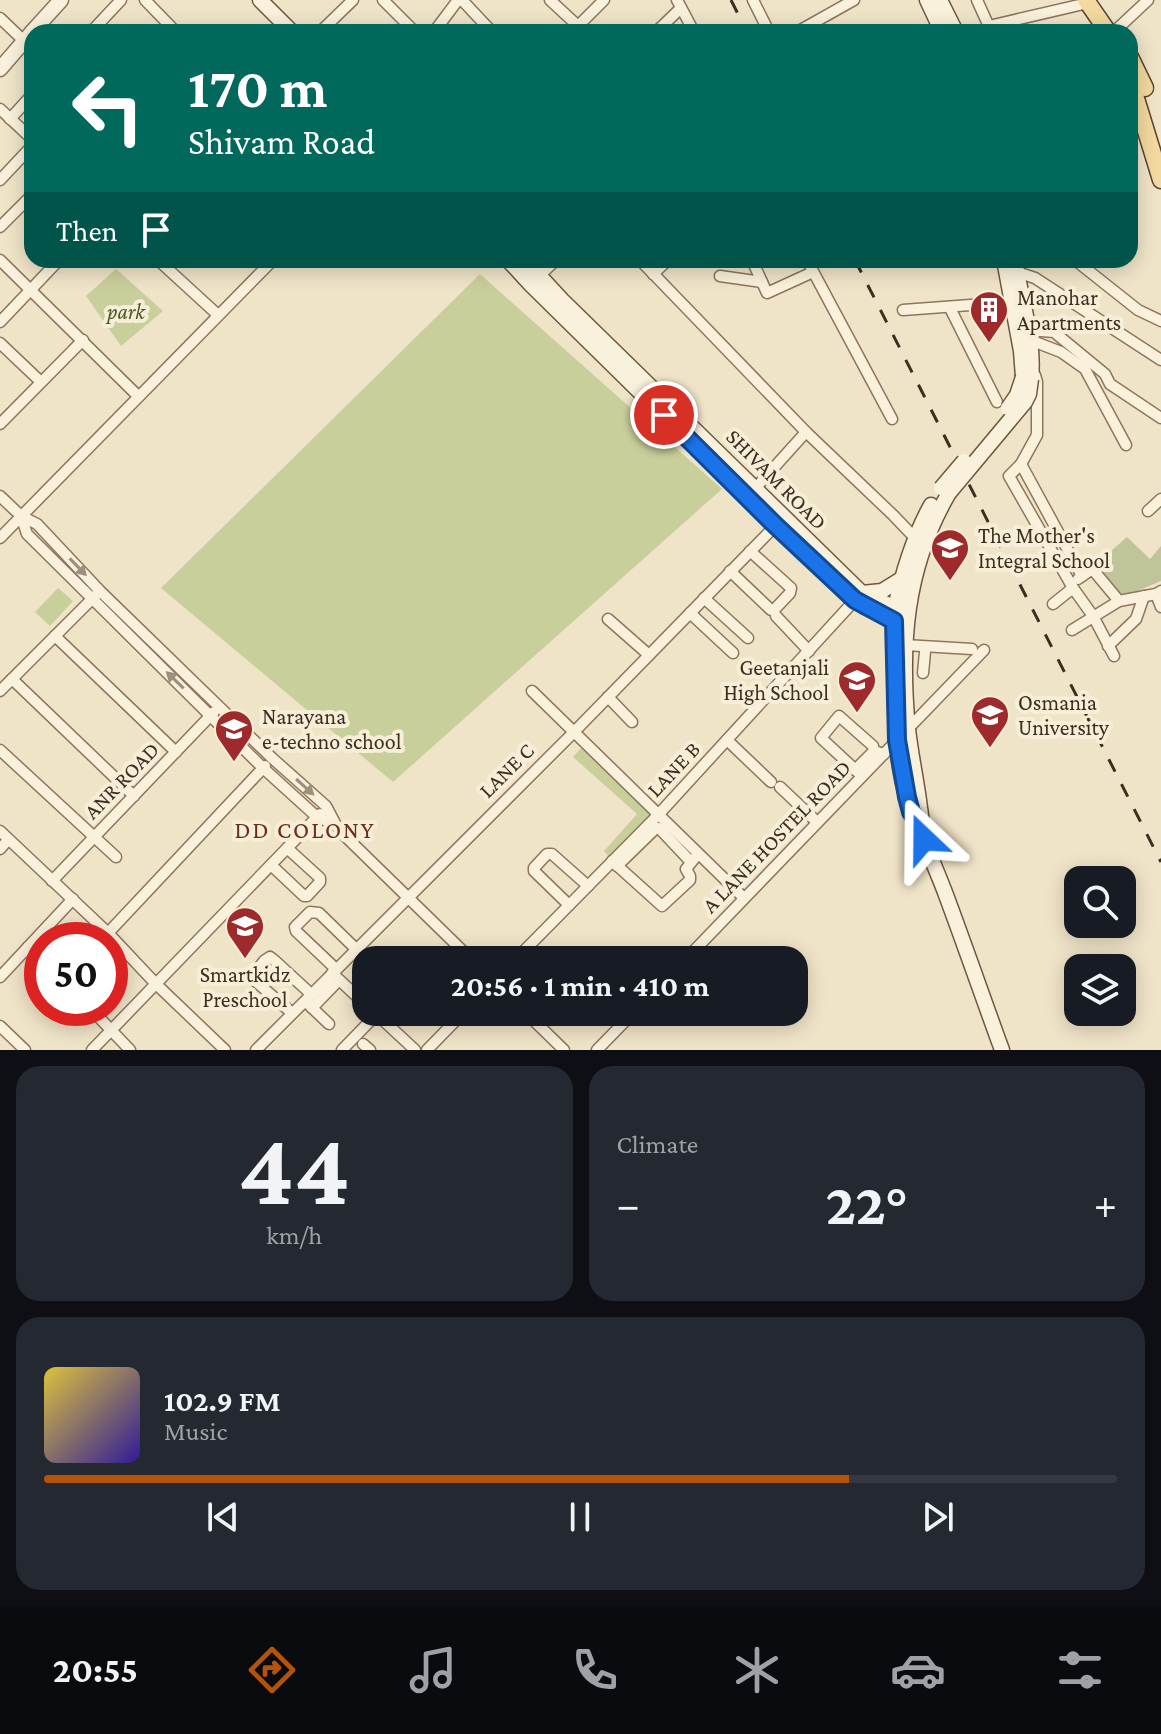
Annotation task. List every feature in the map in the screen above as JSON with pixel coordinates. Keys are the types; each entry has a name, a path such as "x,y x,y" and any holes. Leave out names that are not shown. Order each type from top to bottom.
{"main road":[{"path":"39,24 61,0"},
{"path":"248,0 272,24"},
{"path":"260,0 284,24"},
{"path":"927,0 936,24"},
{"path":"940,0 952,24"},
{"path":"1090,1 1108,24"},
{"path":"0,69 24,41"},
{"path":"1138,73 1161,143"},
{"path":"1138,107 1161,180"},
{"name":"SHIVAM ROAD","path":"515,268 752,492"},
{"name":"SHIVAM ROAD","path":"533,268 780,522 859,597 901,617"},
{"path":"1005,268 1021,351 1029,374"},
{"path":"1002,1050 924,840 921,810 902,735 901,617 903,578 921,535 949,493 1029,394 1029,335 1016,268"},
{"path":"902,735 905,648 901,617 913,584 921,535"},
{"path":"859,597 882,591 903,578"}],"street":[{"path":"98,24 121,0"},
{"path":"145,0 168,24"},
{"path":"328,24 353,0"},
{"path":"383,0 407,24"},
{"path":"440,24 460,0 484,24"},
{"path":"550,0 571,24"},
{"path":"580,24 604,0"},
{"path":"753,0 765,24"},
{"path":"828,0 834,11"},
{"path":"811,24 854,0"},
{"path":"977,0 988,24"},
{"path":"1122,24 1148,0"},
{"path":"1008,24 1090,1"},
{"path":"663,24 679,4 690,24"},
{"path":"0,18 24,32"},
{"path":"10,119 24,104"},
{"path":"0,109 24,132"},
{"path":"0,180 24,154"},
{"path":"0,227 24,203"},
{"path":"0,260 138,396"},
{"path":"0,322 51,268"},
{"path":"167,268 218,315"},
{"path":"0,538 265,268"},
{"path":"540,275 547,268"},
{"path":"647,268 806,432 893,515 921,535"},
{"path":"653,274 659,268"},
{"path":"756,268 767,293 813,272"},
{"path":"811,268 892,419"},
{"path":"1019,268 1161,360"},
{"path":"1085,268 1138,310 1161,321"},
{"path":"720,276 762,282"},
{"path":"903,310 1011,302"},
{"path":"950,308 997,402"},
{"path":"1029,335 1054,332 1105,374 1110,384 1161,418"},
{"path":"1029,335 1085,369 1126,445"},
{"path":"2,418 83,340"},
{"path":"0,343 41,382"},
{"path":"1029,374 1037,382 1037,435 1021,464 1009,476 1111,651 1136,619 1144,596"},
{"path":"752,492 806,432"},
{"path":"1021,464 1082,576"},
{"path":"0,496 21,516 27,534 96,595 215,711 326,806 336,825 458,946"},
{"path":"1148,511 1161,499"},
{"name":"LANE C","path":"359,946 780,522"},
{"path":"730,571 771,610 782,602 791,588 750,551"},
{"path":"1053,604 1091,570 1119,601"},
{"path":"1072,630 1119,601 1158,592 1161,607"},
{"path":"0,691 96,595"},
{"path":"706,596 739,624"},
{"path":"706,596 748,638"},
{"name":"LANE B","path":"529,946 588,886 615,864 859,597"},
{"path":"690,613 733,653"},
{"path":"776,616 809,651"},
{"path":"608,619 649,655"},
{"path":"55,636 176,752"},
{"path":"905,648 960,654"},
{"name":"A LANE HOSTEL ROAD","path":"698,946 817,822 858,773 902,735 978,649 905,648"},
{"path":"923,673 925,652"},
{"path":"12,679 134,796"},
{"path":"532,691 658,815 695,858"},
{"path":"608,697 632,722"},
{"path":"215,711 263,768 317,817 336,825"},
{"name":"ANR ROAD","path":"52,881 215,711"},
{"path":"858,773 821,738 839,716 879,752"},
{"path":"727,740 817,822"},
{"path":"1,753 116,857"},
{"path":"118,922 272,758"},
{"path":"92,1050 326,806"},
{"path":"695,858 686,870 690,880 662,906 615,864 659,828 744,898"},
{"path":"0,831 97,922"},
{"path":"0,849 8,840"},
{"path":"271,865 307,896 320,878 287,848"},
{"path":"569,905 534,871 547,854 552,854 588,886"},
{"path":"51,922 73,899"},
{"path":"352,991 295,927 310,912 319,913 353,946"},
{"path":"0,977 24,951"},
{"path":"128,954 225,1050"},
{"name":"LANE C","path":"256,1050 292,1013 314,997 352,954"},
{"path":"292,1013 254,980 253,975 270,957 314,997 329,1024"},
{"path":"0,1026 25,1050"},
{"path":"107,1026 130,1050"},
{"path":"342,1050 365,1026"},
{"path":"389,1026 415,1050"},
{"path":"427,1050 450,1026"},
{"path":"539,1026 564,1050"},
{"path":"597,1050 620,1026"}],"green space":[{"name":"park","path":"116,269 163,311 121,346 86,296"},
{"path":"480,274 722,489 393,782 161,588"},
{"path":"1127,537 1150,559 1161,546 1161,581 1123,597 1095,565"},
{"path":"58,588 73,601 50,626 35,612"},
{"path":"582,747 653,813 610,858 604,851 637,814 573,757"}],"railway":[{"path":"731,0 743,24"},
{"path":"859,268 1161,862"}],"place":[{"name":"Manohar Apartments","path":"989,344"},
{"name":"The Mother's Integral School","path":"950,582"},
{"name":"Geetanjali High School","path":"857,714"},
{"name":"Osmania University","path":"990,749"},
{"name":"Narayana e-techno school","path":"234,763"},
{"name":"Smartkidz Preschool","path":"245,960"}],"district":[{"name":"DD COLONY","path":"305,830"}],"route":[{"path":"664,415 855,600 894,621 897,740 911,812 921,826 924,839"}]}
